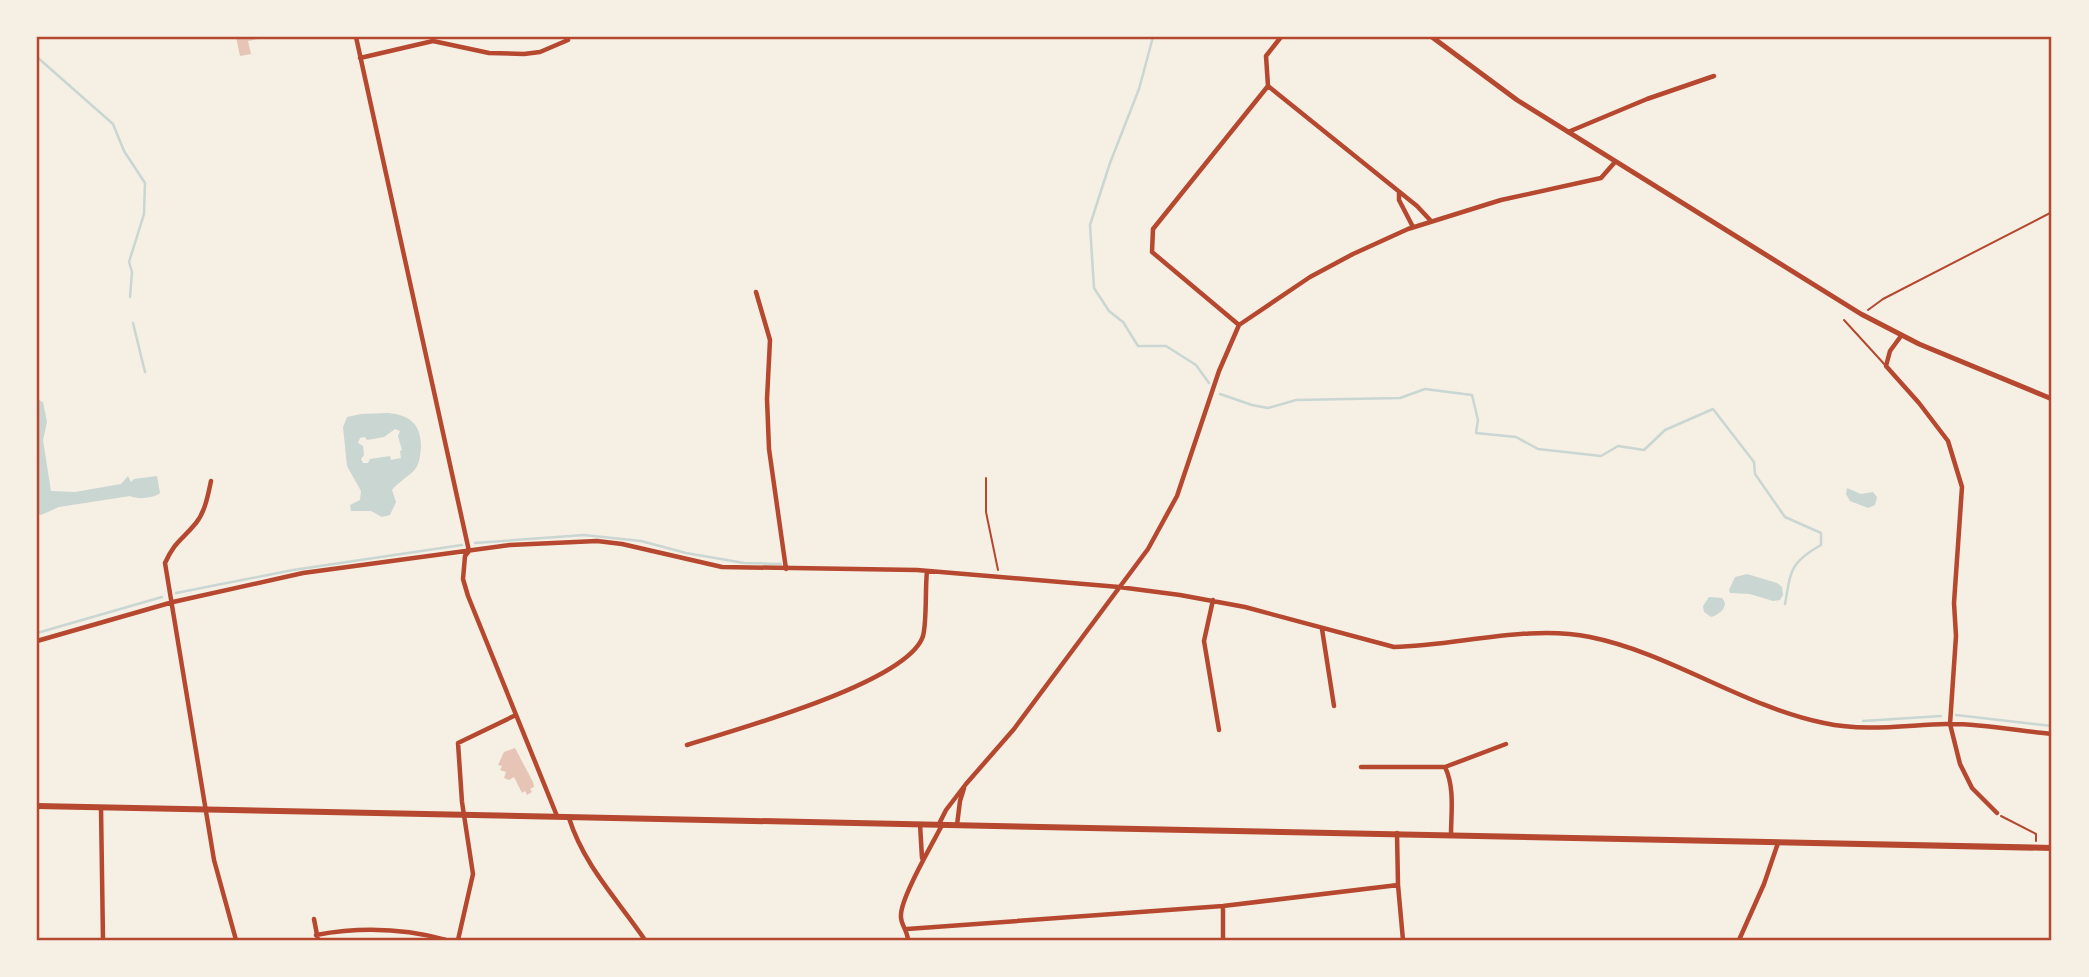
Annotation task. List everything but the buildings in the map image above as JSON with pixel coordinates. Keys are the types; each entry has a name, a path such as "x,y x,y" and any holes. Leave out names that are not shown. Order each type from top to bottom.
{"main road":[{"path":"37,806 2052,848"}],"street":[{"path":"356,37 469,551"},
{"path":"1239,325 1152,252 1153,229 1268,86 1266,56 1281,37"},
{"path":"1433,37 1496,86 1567,132 1861,314 1901,336 2052,400"},
{"path":"360,58 433,41 489,53 524,54 553,48 568,40"},
{"path":"1567,132 1647,99 1714,76"},
{"path":"1268,86 1417,206 1431,221"},
{"path":"908,940 901,912 946,810 965,783 1014,729 1148,549 1177,496 1219,371 1239,325 1310,277 1413,227 1501,200 1601,177 1615,162"},
{"path":"1399,193 1399,200 1413,227"},
{"path":"756,292 770,340 767,398 769,449 786,569"},
{"path":"1901,336 1890,351 1886,366 1948,441 1962,487 1954,603 1950,724 1960,764 1972,788 1997,813"},
{"path":"211,481 208,497 197,522 176,542 165,563 214,860 236,940"},
{"path":"37,640 173,602 303,573 510,545 597,541 622,544 722,567 926,571 1119,587 1213,600 1394,647 1418,647 1515,636 1581,635 1638,651 1749,700 1826,724 1867,728 1950,724 2052,734"},
{"path":"469,551 465,556 463,579 476,618 558,816"},
{"path":"687,745 813,704 883,674 914,650 922,636 926,571"},
{"path":"1213,600 1204,641 1219,730"},
{"path":"1322,629 1334,706"},
{"path":"458,940 473,874 462,802 458,743 516,714"},
{"path":"1361,767 1445,767 1506,744"},
{"path":"1445,767 1451,791 1451,835"},
{"path":"957,825 965,783"},
{"path":"101,808 103,940"},
{"path":"569,817 577,841 589,863 645,940"},
{"path":"920,824 922,863"},
{"path":"1397,833 1403,940"},
{"path":"1739,940 1764,884 1778,843"},
{"path":"907,929 1223,906 1398,885"},
{"path":"1223,906 1223,940"},
{"path":"314,919 317,937 374,929 421,933 446,940"}],"lane":[{"path":"1844,320 1886,366"}],"path":[{"path":"1861,314 1884,299 2052,212"},
{"path":"986,478 986,512 999,576"},
{"path":"1997,813 2036,834 2036,848"}],"shaded area":[{"path":"37,386 47,422 43,440 51,491 75,492 121,484 128,476 131,482 134,479 157,476 160,493 146,498 130,496 59,507 41,515 37,513"},
{"path":"388,413 402,416 413,422 419,432 421,447 417,465 392,490 396,502 390,515 382,517 371,511 351,511 350,505 360,500 361,491 347,466 343,427 347,417","holes":["395,429 400,431 398,436 401,458 391,460 390,456 370,459 368,463 363,463 363,446 358,443 360,438 365,437 367,440 384,437"]},
{"path":"1847,488 1861,494 1873,492 1877,497 1875,505 1868,508 1850,501 1846,494"},
{"path":"1747,574 1777,583 1782,587 1783,595 1780,600 1730,593 1735,577"},
{"path":"1709,597 1722,598 1725,604 1720,612 1711,617 1704,612 1703,606"}],"waterway":[{"path":"1153,37 1139,89 1110,163 1090,225 1094,288 1109,311 1123,322 1138,346 1166,346 1196,365 1209,383"},
{"path":"37,57 113,124 124,151 145,183 144,214 129,262 132,272 130,297"},
{"path":"133,323 145,372"},
{"path":"1220,394 1268,408 1296,400 1400,398 1425,389 1472,395 1478,420 1476,433 1516,437 1538,449 1601,456 1618,446 1644,450 1665,430 1713,409 1754,462 1755,474 1785,517 1821,533 1821,545 1803,557 1793,569 1785,604"},
{"path":"475,543 584,535 641,541 686,553 744,563 781,564"},
{"path":"176,593 293,570 462,545"},
{"path":"37,633 162,597"},
{"path":"1956,715 2052,726"},
{"path":"1863,721 1941,716"}]}
